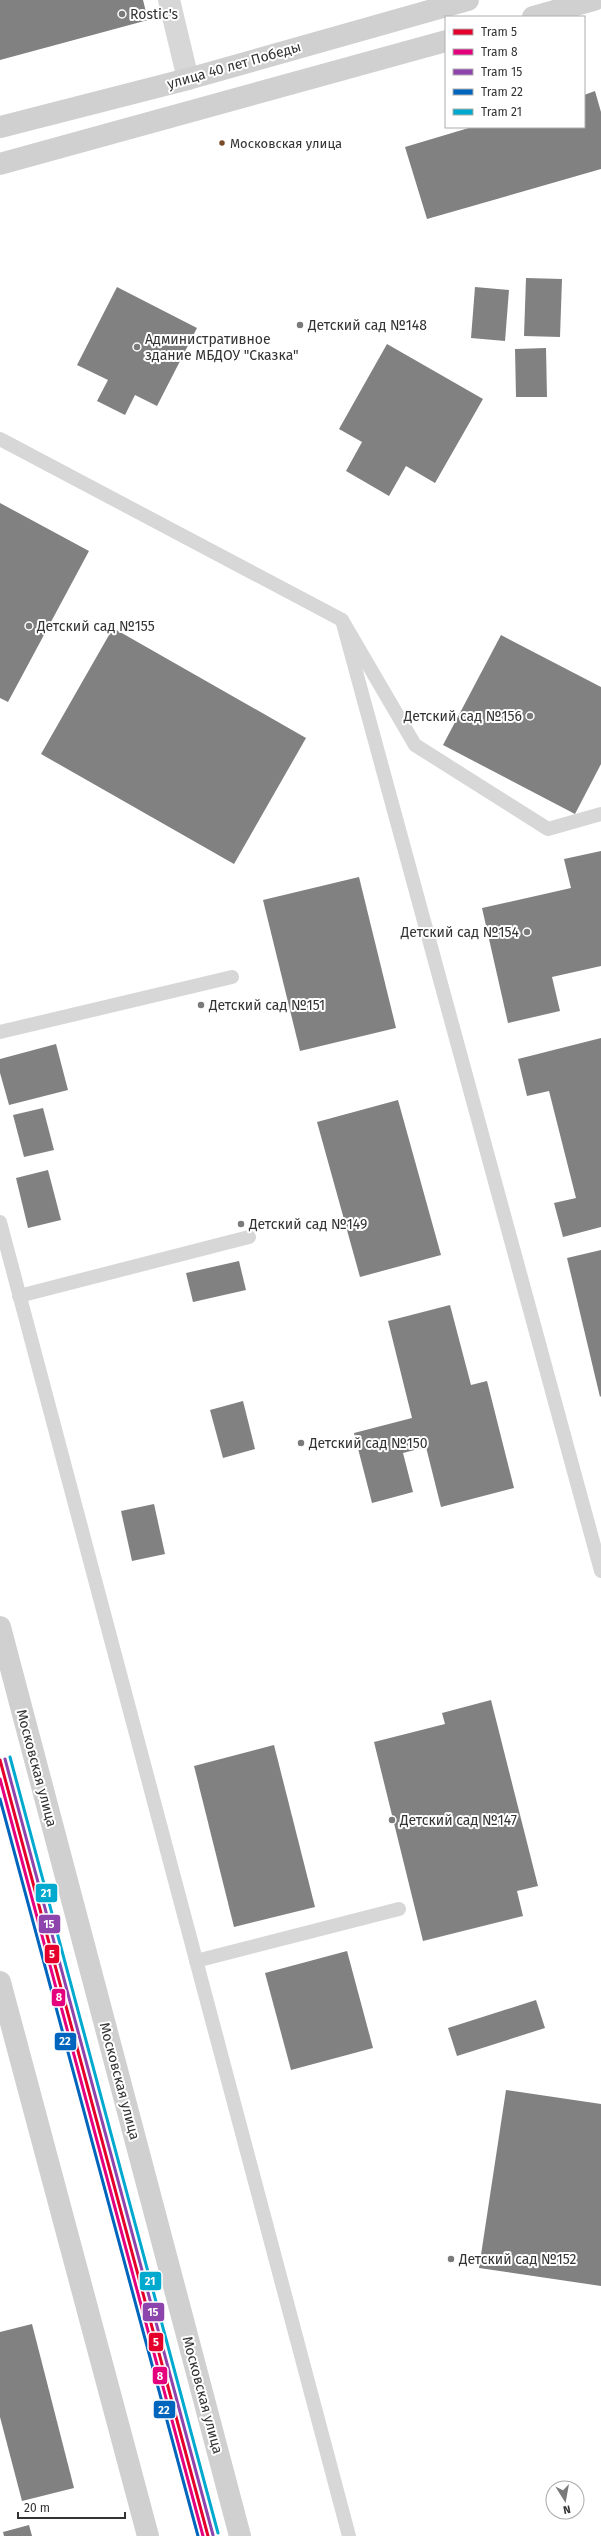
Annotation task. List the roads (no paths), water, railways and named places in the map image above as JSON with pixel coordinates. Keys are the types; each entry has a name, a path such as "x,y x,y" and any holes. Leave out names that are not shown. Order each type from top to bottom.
{"street":[{"path":"169,0 188,79"},
{"name":"улица 40 лет Победы","path":"0,127 188,79 468,0"},
{"path":"538,16 594,0"},
{"path":"0,164 445,41"},
{"name":"Московская улица","path":"0,1627 240,2536"},
{"path":"0,1982 148,2536"}],"lane":[{"path":"0,439 342,620 415,745 548,828 601,814"},
{"path":"342,620 601,1571"},
{"path":"0,1032 232,977"},
{"path":"0,1222 349,2536"},
{"path":"20,1296 250,1237"},
{"path":"196,1961 399,1909"}],"tram line":[{"name":"21","path":"10,1757 218,2533"},
{"name":"15","path":"5,1759 213,2535"},
{"name":"5","path":"0,1760 208,2536"},
{"name":"8","path":"0,1779 203,2536"},
{"name":"22","path":"0,1799 198,2536"}],"place":[{"name":"Rostic's","path":"122,14"},
{"name":"Московская улица","path":"222,143"},
{"name":"Детский сад №148","path":"300,325"},
{"name":"Административное здание МБДОУ \"Сказка\"","path":"137,347"},
{"name":"Детский сад №155","path":"29,626"},
{"name":"Детский сад №156","path":"530,716"},
{"name":"Детский сад №154","path":"527,932"},
{"name":"Детский сад №151","path":"201,1005"},
{"name":"Детский сад №149","path":"241,1224"},
{"name":"Детский сад №150","path":"301,1443"},
{"name":"Детский сад №147","path":"392,1820"},
{"name":"Детский сад №152","path":"451,2259"}]}
